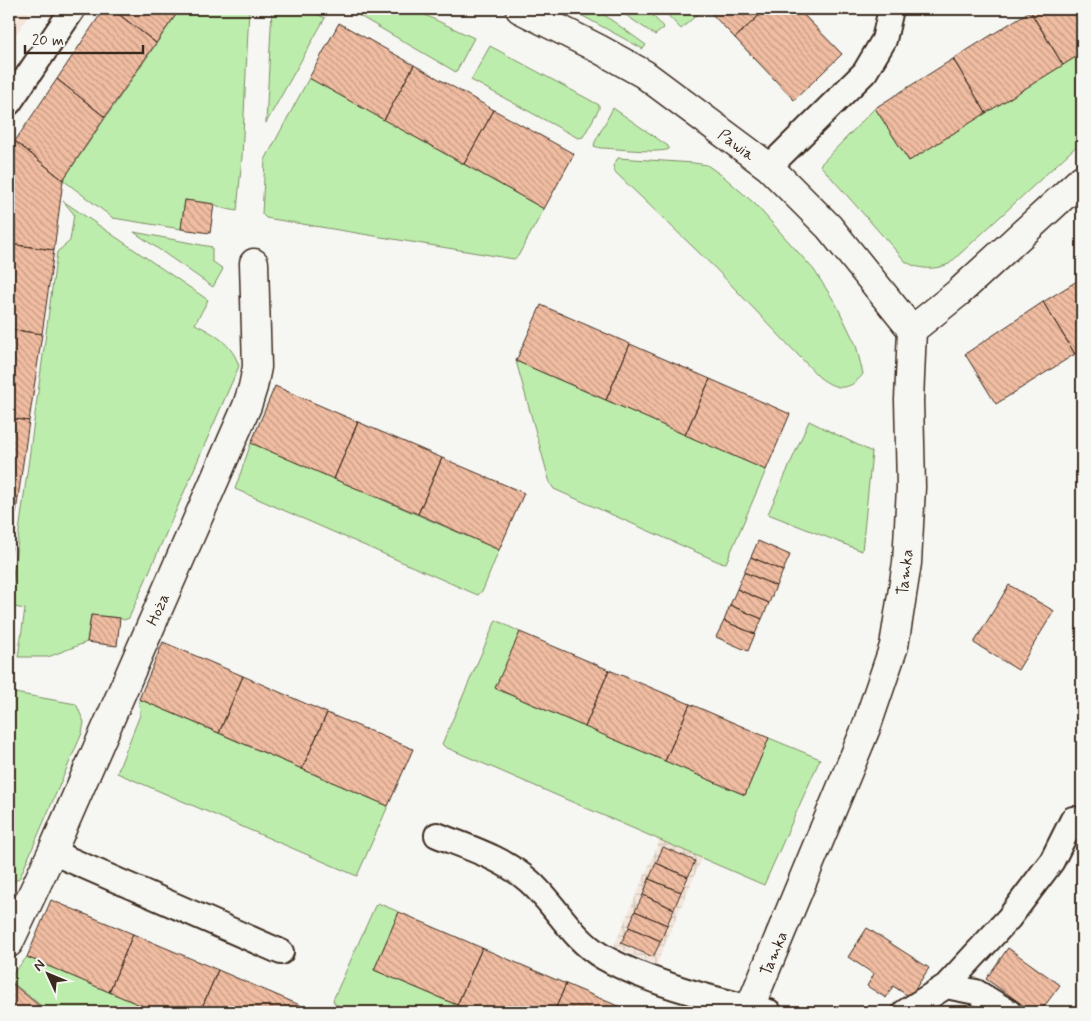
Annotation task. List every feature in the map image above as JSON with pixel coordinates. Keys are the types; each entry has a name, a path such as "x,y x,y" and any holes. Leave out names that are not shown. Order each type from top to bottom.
{"street":[{"name":"Pawia","path":"520,9 599,48 644,74 769,167 829,227 912,330"},
{"path":"912,330 958,293 1082,178"},
{"name":"Hoża","path":"9,943 52,852 253,387 257,367 254,263"},
{"name":"Tamka","path":"756,1011 866,728 894,646 907,554 911,486 909,400 912,330"}],"lane":[{"path":"9,103 73,9"},
{"path":"769,167 865,72 884,40 891,9"},
{"path":"905,1012 946,986 1009,918 1052,861 1073,820"},
{"path":"437,835 500,860 529,881 579,938 603,956 654,980 756,1011"},
{"path":"52,852 281,952"},
{"path":"946,986 976,992 1009,1012"}],"shaded area":[{"path":"9,9 33,9 9,45"},
{"path":"660,840 702,858 656,965 614,946"}],"green space":[{"path":"180,9 249,9 242,157 237,211 214,204 185,200 181,229 113,218 63,180"},
{"path":"272,9 307,9 325,18 266,123"},
{"path":"350,9 412,9 474,38 456,72"},
{"path":"570,9 596,9 646,45 643,49"},
{"path":"617,9 647,9 664,28 655,35"},
{"path":"662,9 703,9 681,29"},
{"path":"490,46 599,105 599,109 583,137 578,138 471,80"},
{"path":"1082,53 1082,141 949,264 927,268 917,267 906,262 820,165 875,108 909,161"},
{"path":"309,78 544,209 518,256 514,259 266,218 262,214 265,160"},
{"path":"613,108 668,146 669,149 647,151 594,146"},
{"path":"618,158 707,165 755,204 814,270 836,304 856,345 863,374 858,380 847,386 837,387 819,377 716,269 615,172 613,166"},
{"path":"63,201 208,300 195,324 222,340 236,358 239,366 129,618 124,620 91,615 87,642 48,657 18,657 25,609 9,606 57,252 70,241 74,214"},
{"path":"134,232 212,247 212,261 223,269 213,287"},
{"path":"516,361 766,470 726,563 719,562 554,489 550,483"},
{"path":"809,421 872,452 862,551 768,514"},
{"path":"251,443 499,550 483,590 478,595 473,593 235,489"},
{"path":"496,620 520,632 496,689 745,795 769,738 820,759 764,885 445,747 442,744"},
{"path":"9,692 76,704 84,722 82,733 20,877 9,884"},
{"path":"139,699 388,806 357,876 117,773 140,715"},
{"path":"378,903 399,912 374,970 473,1012 354,1012 335,1004 333,1000"},
{"path":"27,957 157,1012 49,1012 9,980"}],"building":[{"path":"104,9 112,9 156,43 105,117 57,79"},
{"path":"112,9 180,9 156,43"},
{"path":"707,9 766,9 735,38"},
{"path":"766,9 798,9 842,54 794,100 735,38"},
{"path":"1034,9 1082,9 1082,53 1063,65 1030,11"},
{"path":"1030,11 1063,65 986,113 953,59"},
{"path":"339,23 414,65 384,120 309,78"},
{"path":"953,59 986,113 909,161 875,108"},
{"path":"414,65 494,110 464,164 384,120"},
{"path":"57,79 105,117 63,180 15,141"},
{"path":"494,110 574,154 544,209 464,164"},
{"path":"15,141 63,180 54,250 9,244 9,150"},
{"path":"185,200 214,204 210,233 181,229"},
{"path":"9,244 54,250 42,334 9,329"},
{"path":"1082,278 1082,350 1075,354 1043,302"},
{"path":"1043,302 1075,354 996,404 965,354"},
{"path":"541,305 630,344 606,400 516,361"},
{"path":"9,329 42,334 29,421 9,418"},
{"path":"630,344 710,379 685,435 606,400"},
{"path":"710,379 790,414 766,470 685,435"},
{"path":"275,386 358,422 334,479 251,443"},
{"path":"9,418 29,421 18,498 9,496"},
{"path":"358,422 442,458 418,514 334,479"},
{"path":"442,458 524,493 499,550 418,514"},
{"path":"9,496 18,498 9,565"},
{"path":"758,541 790,555 783,571 751,557"},
{"path":"751,557 783,571 776,586 744,572"},
{"path":"744,572 776,586 769,603 737,589"},
{"path":"1009,585 1054,611 1018,670 974,643"},
{"path":"737,589 769,603 762,619 730,605"},
{"path":"730,605 762,619 755,634 724,621"},
{"path":"91,615 120,618 117,646 87,642"},
{"path":"724,621 755,634 748,651 716,637"},
{"path":"520,632 609,670 585,727 495,688"},
{"path":"163,642 243,676 219,733 139,699"},
{"path":"609,670 690,704 665,761 585,727"},
{"path":"243,676 327,713 302,769 219,733"},
{"path":"690,704 769,738 745,795 665,761"},
{"path":"327,713 413,749 388,806 302,769"},
{"path":"663,847 695,861 688,877 656,863"},
{"path":"656,863 688,877 681,892 649,879"},
{"path":"649,879 681,892 674,909 643,895"},
{"path":"643,895 674,909 667,925 635,911"},
{"path":"51,900 133,934 109,992 27,957"},
{"path":"635,911 667,925 661,941 629,927"},
{"path":"399,912 482,948 457,1005 374,970"},
{"path":"629,927 661,941 653,957 621,943"},
{"path":"867,928 929,968 910,997 893,986 886,998 867,986 874,974 848,957"},
{"path":"133,934 218,970 200,1012 157,1012 109,992"},
{"path":"482,948 566,984 554,1012 473,1012 457,1005"},
{"path":"1008,948 1060,985 1040,1012 1033,1012 986,979"},
{"path":"218,970 302,1006 300,1012 200,1012"},
{"path":"10,982 47,1012 18,1012 9,1005"},
{"path":"566,984 632,1012 554,1012"}]}
